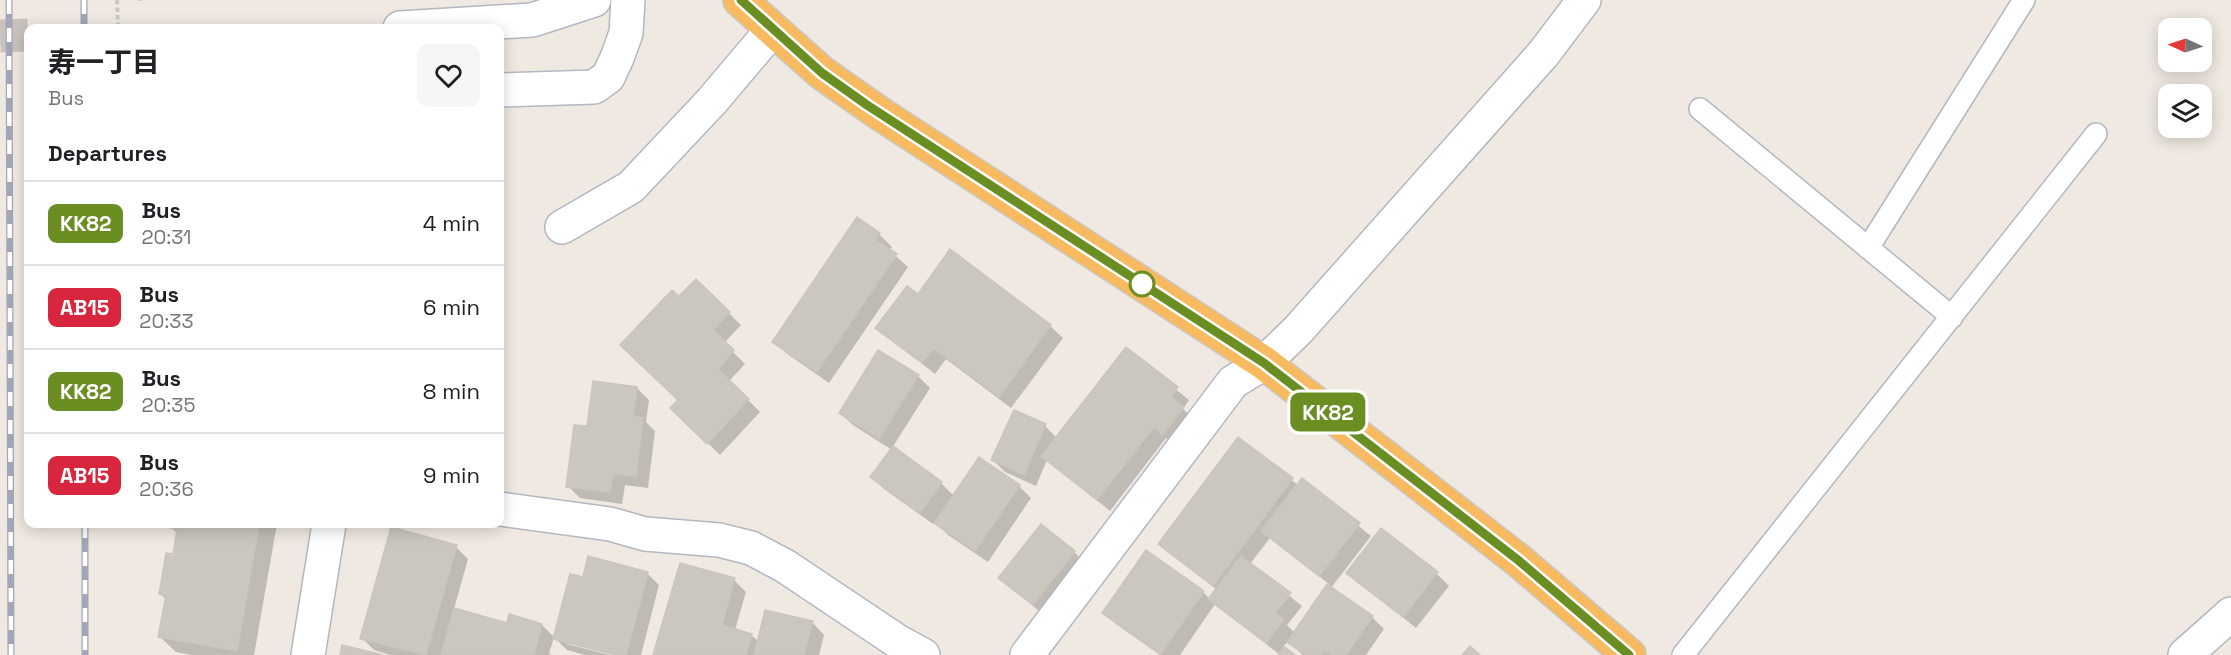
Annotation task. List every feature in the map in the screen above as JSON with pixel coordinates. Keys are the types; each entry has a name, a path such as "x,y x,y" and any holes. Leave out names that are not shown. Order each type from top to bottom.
{"highway":[{"path":"740,0 822,73 882,115 1264,363 1518,560 1629,655"}],"street":[{"path":"466,24 532,20 594,0"},
{"path":"504,90 594,87 608,77 626,33 628,0"},
{"path":"1027,655 1233,382 1264,363 1298,330 1544,53 1584,0"},
{"path":"562,227 631,187 712,101 772,30"},
{"path":"504,510 610,524 645,534 719,540 751,548 786,566 897,641 922,655"},
{"path":"308,655 329,528"},
{"path":"2185,655 2231,614"}],"lane":[{"path":"1868,248 2024,0"},
{"path":"1700,110 1952,317"},
{"path":"1683,655 2096,134"}],"path":[{"path":"117,0 118,24"}],"building":[{"path":"857,217 880,233 876,240 897,254 817,372 772,342"},
{"path":"950,249 1051,325 999,397 934,348 922,363 875,328 907,286 918,294"},
{"path":"696,279 730,312 713,330 734,350 718,369 749,399 707,444 670,408 678,400 620,345 672,290 679,296"},
{"path":"1126,347 1178,387 1171,397 1184,407 1162,435 1154,427 1097,500 1041,456"},
{"path":"878,350 919,375 879,439 839,413"},
{"path":"593,381 637,387 633,416 643,418 636,476 613,474 610,492 566,487 574,425 587,426"},
{"path":"1014,410 1046,424 1024,475 991,460"},
{"path":"1238,437 1293,478 1213,586 1158,544"},
{"path":"893,446 942,482 920,513 870,477"},
{"path":"979,457 1020,485 975,551 934,523"},
{"path":"1302,478 1360,523 1319,576 1261,531"},
{"path":"1041,524 1075,551 1033,605 998,578"},
{"path":"170,528 258,528 237,651 158,637 166,596 159,594 166,553 173,554 177,529"},
{"path":"391,528 457,545 426,655 360,639"},
{"path":"1381,528 1438,572 1403,617 1346,573"},
{"path":"1146,550 1204,591 1161,654 1102,613"},
{"path":"588,556 648,572 626,655 616,655 553,639 570,574 583,577"},
{"path":"1241,556 1291,593 1275,613 1284,619 1266,643 1208,599"},
{"path":"680,563 735,578 722,625 752,634 746,655 653,655"},
{"path":"1327,584 1373,616 1346,655 1332,655 1325,651 1322,655 1306,655 1287,642"},
{"path":"454,608 507,623 509,614 542,624 534,655 441,655"},
{"path":"765,610 813,621 804,655 754,655"},
{"path":"342,645 383,655 340,655"},
{"path":"1470,646 1480,655 1462,655"},
{"path":"1285,647 1295,655 1278,655"}],"tunnel":[{"path":"0,36 24,35"}],"railway":[{"path":"9,0 11,655"},
{"path":"84,0 84,24"},
{"path":"85,528 85,655"}],"bus line":[{"name":"KK82","path":"741,0 822,73 867,105 1264,363 1518,560 1629,655"}]}
